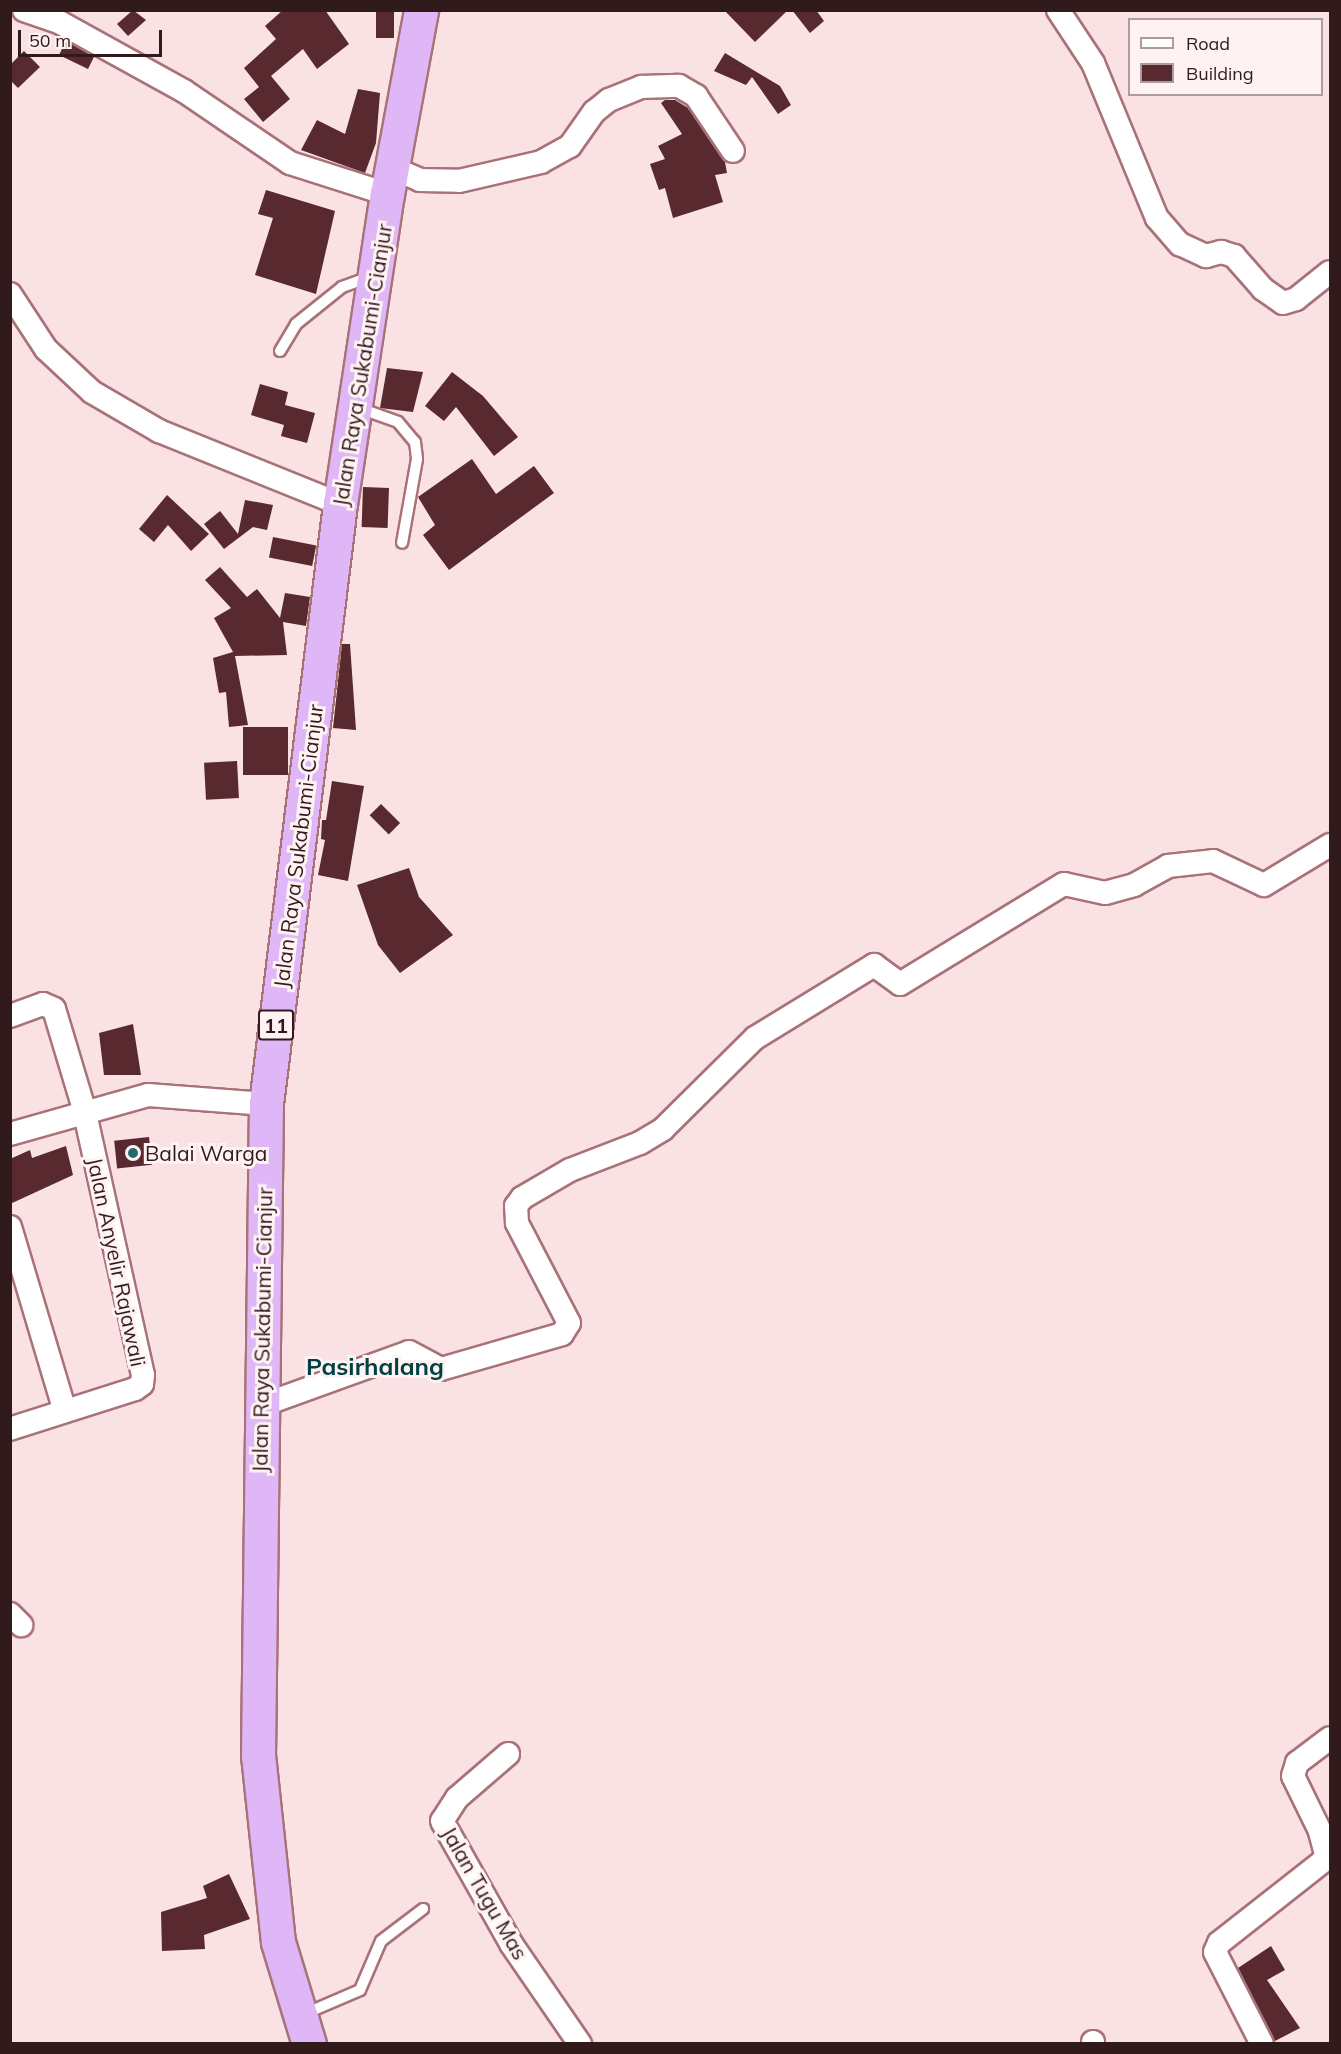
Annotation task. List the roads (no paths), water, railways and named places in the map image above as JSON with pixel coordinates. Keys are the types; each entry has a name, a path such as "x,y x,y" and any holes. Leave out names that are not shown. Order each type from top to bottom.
{"highway":[{"name":"Jalan Raya Sukabumi-Cianjur","path":"304,2030 278,1942 258,1756 260,1406 266,1104 340,504 377,275 389,181 421,10"}],"street":[{"path":"24,10 59,22 184,91 290,163 389,181 459,181 520,169 564,151 580,137 594,112 621,93 641,87 679,86 696,96 733,151"},
{"path":"1058,10 1093,63 1156,218 1180,244 1206,256 1221,252 1234,256 1268,295 1283,303 1296,299 1330,272"},
{"path":"10,294 46,350 92,392 159,431 340,504"},
{"path":"260,1406 409,1352 441,1369 562,1334 569,1323 517,1223 516,1206 522,1198 570,1170 640,1143 663,1129 755,1038 874,965 900,984 1064,884 1105,893 1134,885 1168,866 1213,861 1264,885 1330,845"},
{"name":"Jalan Anyelir Rajawali","path":"10,1016 43,1004 54,1009 84,1109 143,1375 142,1384 135,1389 10,1429"},
{"path":"10,1134 84,1109 161,1096 266,1104"},
{"path":"10,1227 65,1411"},
{"path":"1262,2043 1215,1952 1219,1943 1327,1858 1320,1831 1293,1776 1297,1762 1330,1738"},
{"name":"Jalan Tugu Mas","path":"508,1754 458,1798 442,1821 512,1945 580,2043"}],"lane":[{"path":"280,351 296,324 342,287 377,275"},
{"path":"356,406 398,422 415,442 417,459 402,543"},
{"path":"304,2030 360,1990 387,1933 423,1909"}],"place":[{"name":"Balai Warga","path":"133,1153"}],"district":[{"name":"Pasirhalang","path":"375,1367"}]}
